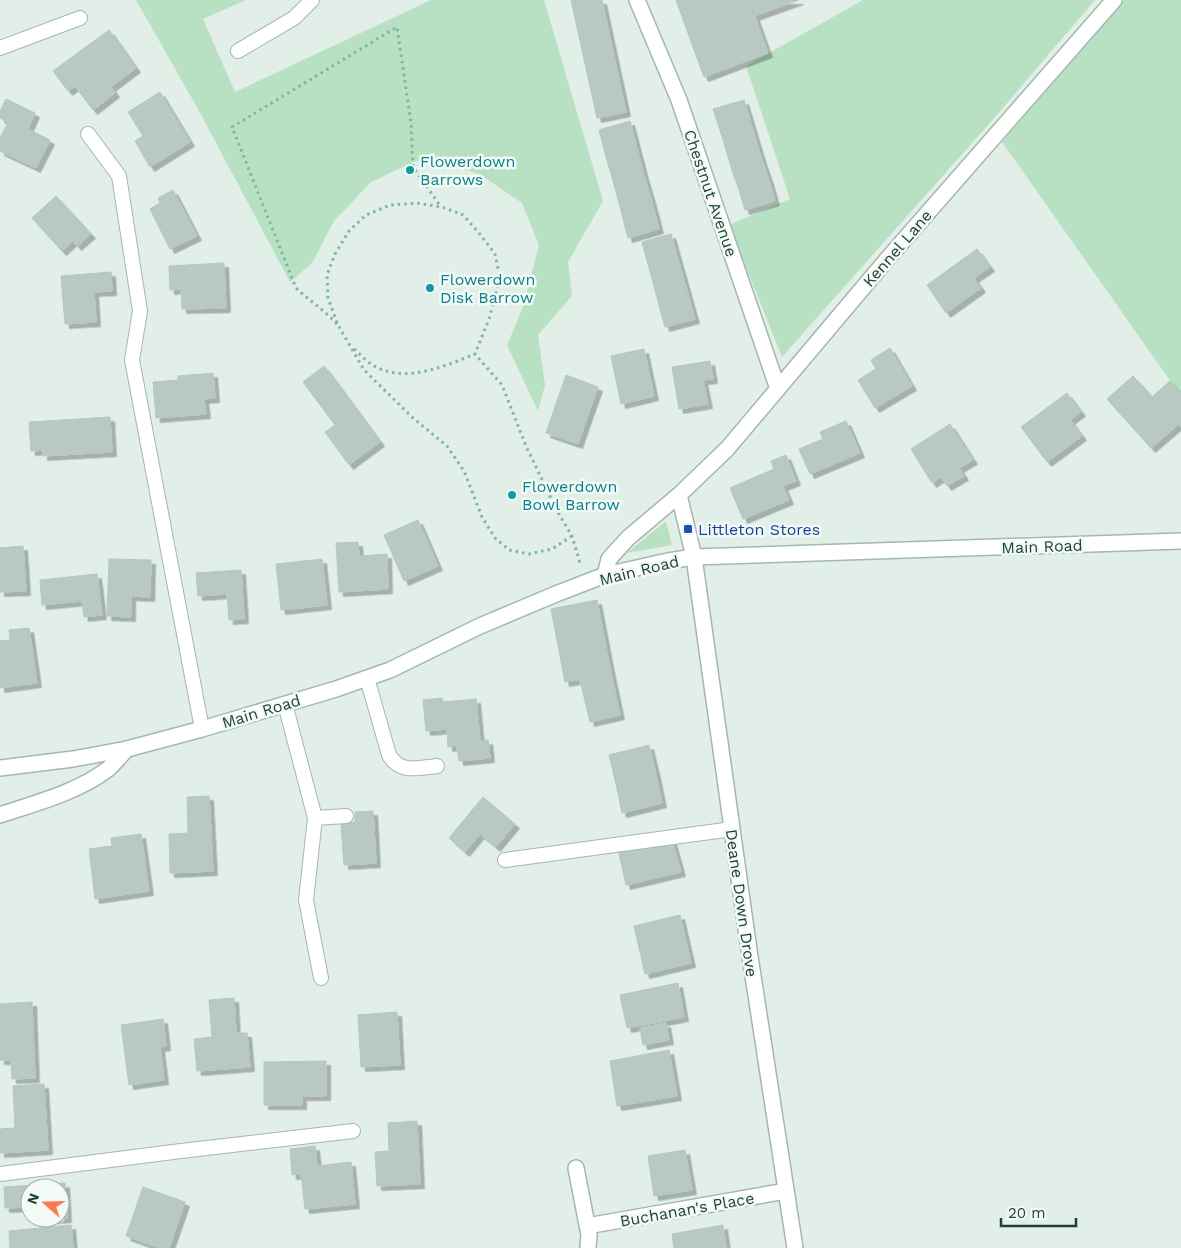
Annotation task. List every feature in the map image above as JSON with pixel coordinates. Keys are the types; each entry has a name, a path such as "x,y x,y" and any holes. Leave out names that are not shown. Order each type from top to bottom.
{"street":[{"name":"Chestnut Avenue","path":"637,0 678,100 778,389"},
{"name":"Kennel Lane","path":"605,575 608,559 628,538 679,495 727,449 889,257 1114,0"},
{"path":"679,495 694,557"},
{"name":"Main Road","path":"0,768 73,759 127,749 285,704 390,670 489,623 605,575 668,561 694,557 1181,542"},
{"name":"Deane Down Drove","path":"694,557 732,829 795,1248"},
{"path":"0,815 54,797 84,783 109,768 127,749"},
{"path":"576,1168 587,1226 588,1248"},
{"name":"Buchanan's Place","path":"587,1226 786,1191"}],"lane":[{"path":"238,51 294,18 312,0"},
{"path":"0,48 80,18"},
{"path":"88,134 118,176 140,311 132,360 202,729"},
{"path":"367,678 389,754 394,762 402,767 412,768 437,766"},
{"path":"285,704 315,818 306,900 321,978"},
{"path":"315,818 346,816"},
{"path":"505,860 732,829"},
{"path":"0,1174 353,1131"}],"path":[{"path":"338,324 322,308 296,288 232,127 398,27 411,123 413,167 442,207"},
{"path":"352,347 375,366 406,374 427,371 475,354 489,319 500,278 494,254 463,215 442,207 416,203 390,205 366,215 349,231 335,254 327,275 328,298 338,324 364,370 413,418 446,446 464,471 482,517 496,538 509,550 529,554 552,549 572,536"},
{"path":"475,354 502,386 526,446 557,511 572,536 587,583"}],"green space":[{"path":"136,0 246,0 203,19 235,92 431,0 544,0 603,201 568,262 572,296 538,335 545,385 538,411 507,345 523,307 539,245 522,203 481,175 452,165 416,161 371,182 334,221 312,263 290,282 198,109"},
{"path":"863,0 1095,0 996,116 782,357 729,225 790,199 746,66"},
{"path":"1124,0 1181,0 1181,396 1002,142"},
{"path":"666,521 672,545 627,553"}],"building":[{"path":"571,0 602,0 626,112 597,118"},
{"path":"676,0 749,0 768,53 704,77"},
{"path":"749,0 799,0 754,16"},
{"path":"109,30 136,68 111,87 115,93 93,110 75,86 68,91 53,71"},
{"path":"160,92 190,142 150,167 135,141 143,136 128,112"},
{"path":"6,99 35,113 28,129 50,140 36,168 0,151 0,138 8,122 0,118 0,111"},
{"path":"744,100 750,120 720,130 713,109"},
{"path":"750,120 756,140 726,150 720,130"},
{"path":"630,121 637,148 606,157 599,130"},
{"path":"756,140 762,160 732,170 726,150"},
{"path":"637,148 644,175 614,184 606,157"},
{"path":"762,160 769,180 739,190 732,170"},
{"path":"644,175 652,202 621,211 614,184"},
{"path":"769,180 775,201 745,210 739,190"},
{"path":"173,190 197,236 170,249 150,209 160,203 158,198"},
{"path":"56,196 91,234 77,246 73,241 62,251 32,218"},
{"path":"652,202 659,229 628,238 621,211"},
{"path":"671,234 695,319 665,327 642,242"},
{"path":"977,249 990,267 974,278 981,288 946,313 927,285"},
{"path":"224,263 226,308 182,309 181,289 170,290 169,266"},
{"path":"111,272 112,291 94,292 96,322 65,324 61,276"},
{"path":"890,348 912,386 875,408 858,380 876,369 871,360"},
{"path":"644,349 654,396 621,404 611,356"},
{"path":"710,361 713,379 703,380 708,404 679,409 672,367"},
{"path":"324,366 380,442 349,465 325,432 335,425 303,382"},
{"path":"213,373 215,398 204,399 206,414 156,418 153,382 178,380 178,376"},
{"path":"566,375 598,387 588,415 556,404"},
{"path":"1133,376 1152,397 1170,381 1181,393 1181,427 1179,424 1151,448 1107,399"},
{"path":"1067,393 1081,412 1070,420 1082,436 1047,462 1021,427"},
{"path":"556,404 588,415 578,444 546,433"},
{"path":"110,417 112,452 43,456 43,450 31,451 29,422"},
{"path":"846,421 860,453 810,474 799,449 823,439 820,432"},
{"path":"950,424 973,460 959,468 964,476 947,486 941,477 932,483 911,449"},
{"path":"786,455 796,481 783,486 789,500 743,519 730,488 774,469 771,461"},
{"path":"418,520 438,566 404,581 384,535"},
{"path":"358,542 359,556 387,554 388,589 339,592 336,543"},
{"path":"23,546 26,591 0,592 0,548"},
{"path":"109,559 151,560 150,597 131,596 131,617 107,616"},
{"path":"322,559 327,605 281,610 276,564"},
{"path":"241,570 244,619 229,620 227,594 198,596 196,573"},
{"path":"97,574 102,615 84,617 82,601 42,605 40,580"},
{"path":"597,600 611,673 565,682 551,609"},
{"path":"29,628 37,683 0,688 0,641 10,640 9,630"},
{"path":"611,673 620,715 590,722 580,680"},
{"path":"442,698 443,702 476,699 480,741 488,740 490,758 459,761 457,746 448,747 447,729 426,731 423,700"},
{"path":"649,745 656,774 616,784 609,755"},
{"path":"656,774 662,803 622,813 616,784"},
{"path":"209,796 213,871 170,873 169,834 188,833 187,797"},
{"path":"483,797 515,824 496,847 480,834 465,852 449,838"},
{"path":"373,811 376,863 344,865 341,824 355,822 355,812"},
{"path":"141,834 149,891 95,899 89,849 112,846 111,838"},
{"path":"672,840 681,872 626,885 618,849"},
{"path":"680,915 691,963 645,974 634,926"},
{"path":"678,983 684,1017 627,1028 620,995"},
{"path":"234,998 236,1033 247,1033 250,1067 197,1071 194,1039 212,1037 209,1000"},
{"path":"32,1002 35,1078 12,1079 11,1060 0,1060 0,1004"},
{"path":"397,1012 400,1065 361,1067 358,1015"},
{"path":"163,1019 166,1046 160,1047 164,1080 129,1085 121,1025"},
{"path":"666,1023 669,1040 643,1045 640,1028"},
{"path":"669,1050 677,1096 617,1106 610,1061"},
{"path":"326,1061 326,1096 302,1096 302,1105 264,1105 264,1062"},
{"path":"44,1084 48,1150 0,1153 0,1129 15,1128 13,1086"},
{"path":"417,1121 420,1184 377,1186 375,1152 389,1151 388,1123"},
{"path":"315,1146 317,1166 351,1162 355,1204 305,1209 301,1174 292,1175 290,1149"},
{"path":"685,1150 692,1190 654,1196 648,1156"},
{"path":"20,1186 20,1207 5,1208 4,1187"},
{"path":"143,1187 185,1202 169,1248 159,1248 126,1236"},
{"path":"70,1225 73,1248 10,1248 9,1231 70,1228"},
{"path":"723,1225 726,1248 674,1248 672,1234"}],"place":[{"name":"Flowerdown Barrows","path":"410,170"},
{"name":"Flowerdown Disk Barrow","path":"430,288"},
{"name":"Flowerdown Bowl Barrow","path":"512,495"},
{"name":"Littleton Stores","path":"688,529"}]}
